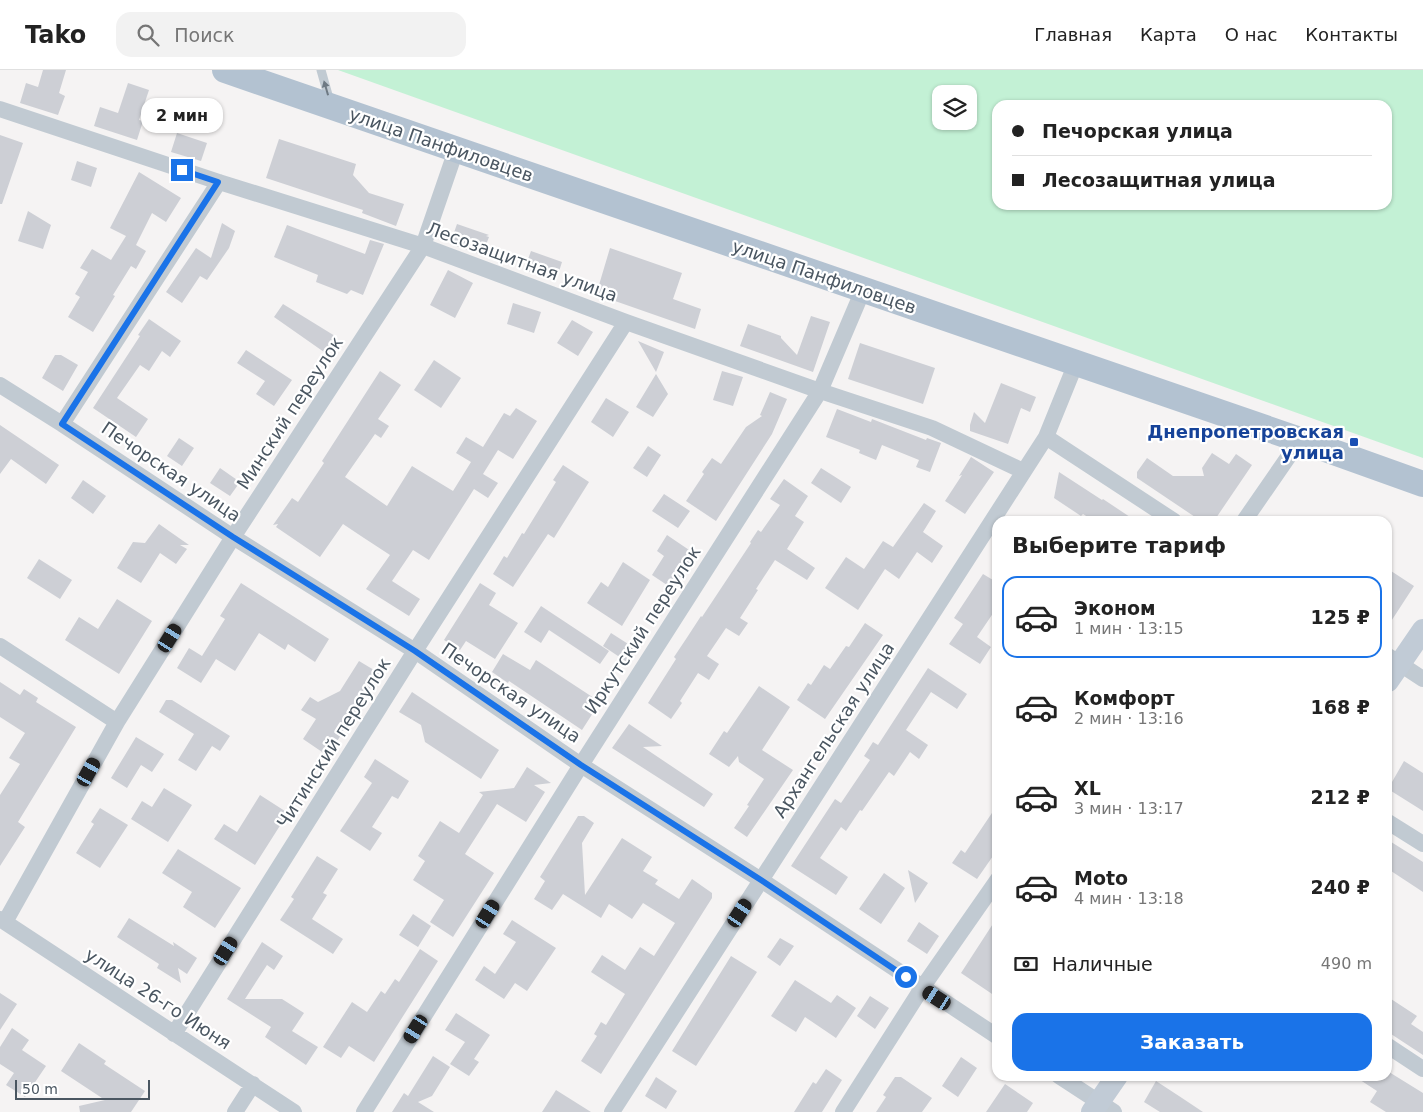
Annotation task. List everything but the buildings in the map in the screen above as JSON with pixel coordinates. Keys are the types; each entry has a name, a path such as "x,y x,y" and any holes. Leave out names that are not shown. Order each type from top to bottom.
{"main road":[{"name":"улица Панфиловцев","path":"226,70 1423,484"}],"street":[{"name":"Лесозащитная улица","path":"0,109 218,182 422,246 626,322 820,391 932,428 1024,471"},
{"name":"Минский переулок","path":"2,921 117,722 233,537 422,246 456,150"},
{"path":"62,424 218,182"},
{"name":"Иркутский переулок","path":"364,1112 581,765 820,391 863,290"},
{"name":"Читинский переулок","path":"174,1034 415,651 626,322"},
{"name":"Архангельская улица","path":"995,516 1046,437 1076,363"},
{"name":"Печорская улица","path":"0,385 233,537 415,651 581,765 761,880 992,1033"},
{"path":"1046,437 1166,516"},
{"path":"1247,516 1300,440"},
{"name":"Архангельская улица","path":"612,1112 992,521"},
{"path":"1392,666 1423,630"},
{"path":"0,646 117,722"},
{"path":"1392,667 1423,679"},
{"path":"1392,825 1423,844"},
{"path":"843,1112 922,988 992,888"},
{"name":"улица 26-го Июня","path":"2,921 294,1112"},
{"path":"1392,1049 1423,1069"},
{"path":"1066,1081 1102,1109 1115,1081"},
{"path":"235,1112 253,1084"}],"lane":[{"path":"321,70 332,107"}],"green space":[{"path":"338,70 1423,70 1423,458"}],"place":[{"name":"Днепропетровская улица","path":"1354,442"}],"route":[{"path":"182,170 218,182 62,424 233,537 415,651 581,765 761,880 906,977"}]}
